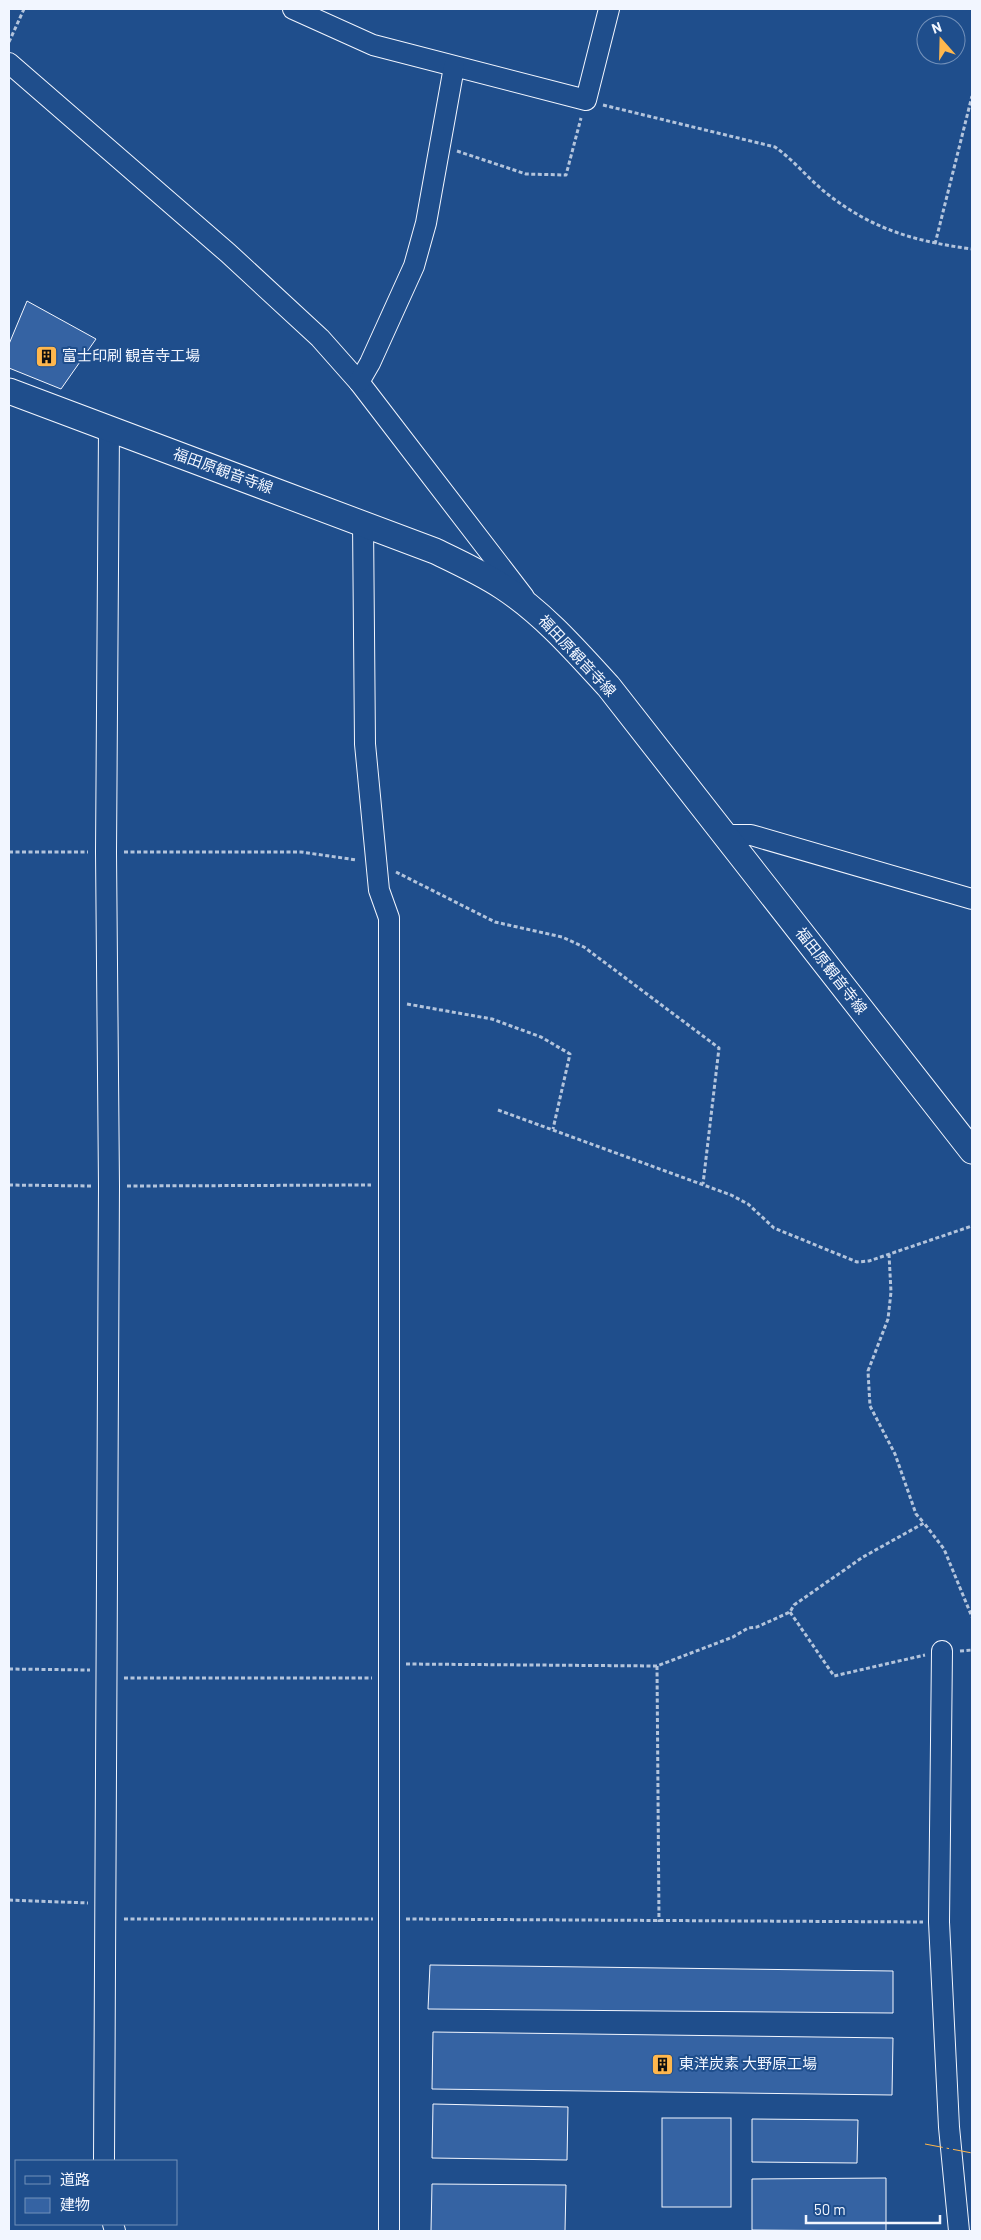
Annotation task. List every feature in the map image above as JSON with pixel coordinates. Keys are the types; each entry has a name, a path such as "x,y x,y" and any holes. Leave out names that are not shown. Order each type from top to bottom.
{"main road":[{"name":"福田原観音寺線","path":"9,391 435,551 477,571 535,611 609,687 972,1151"}],"street":[{"path":"293,9 374,45 586,100 609,9"},
{"path":"9,63 228,253 320,338 359,382 535,611"},
{"path":"359,382 414,266 426,223 454,67"},
{"path":"104,2160 109,1186 106,852 109,429"},
{"path":"364,523 365,744 379,890 389,918 389,2231"},
{"path":"724,835 751,835 972,899"},
{"path":"942,1651 939,1922 949,2127 959,2231"}],"path":[{"path":"9,42 24,9"},
{"path":"934,244 972,96"},
{"path":"441,145 526,174 566,175 586,100 774,147 786,155 830,196 874,223 910,238 934,244 972,249"},
{"path":"9,852 301,852 376,862 495,922 562,937 584,947 720,1048 703,1184"},
{"path":"389,1001 492,1019 541,1037 570,1054 553,1129"},
{"path":"498,1110 731,1195 748,1204 774,1228 858,1262 870,1261 972,1226"},
{"path":"9,1185 389,1185"},
{"path":"889,1254 891,1292 888,1319 868,1371 870,1406 895,1454 916,1514 944,1549 972,1617"},
{"path":"9,1669 105,1674 657,1666 733,1637 748,1628 757,1627 790,1612 794,1605 863,1557 924,1523"},
{"path":"790,1612 834,1676 942,1651 972,1650"},
{"path":"657,1666 659,1922"},
{"path":"9,1900 106,1912 390,1919 659,1922 939,1922"}],"building":[{"name":"富士印刷 観音寺工場","path":"27,301 96,339 61,389 9,368 9,344"},
{"name":"東洋炭素 大野原工場","path":"430,1965 893,1971 893,2013 428,2009"},
{"name":"東洋炭素 大野原工場","path":"433,2032 893,2038 892,2095 432,2089"},
{"path":"433,2104 568,2107 567,2160 432,2158"},
{"name":"東洋炭素 大野原工場","path":"662,2118 731,2118 731,2207 662,2207"},
{"path":"752,2119 858,2120 857,2163 752,2162"},
{"path":"886,2178 886,2231 752,2230 752,2179"},
{"path":"432,2184 566,2185 565,2231 431,2231"}],"power":[{"path":"925,2144 972,2153"}],"place":[{"name":"富士印刷 観音寺工場","path":"46,356"},
{"name":"東洋炭素 大野原工場","path":"663,2064"}]}
